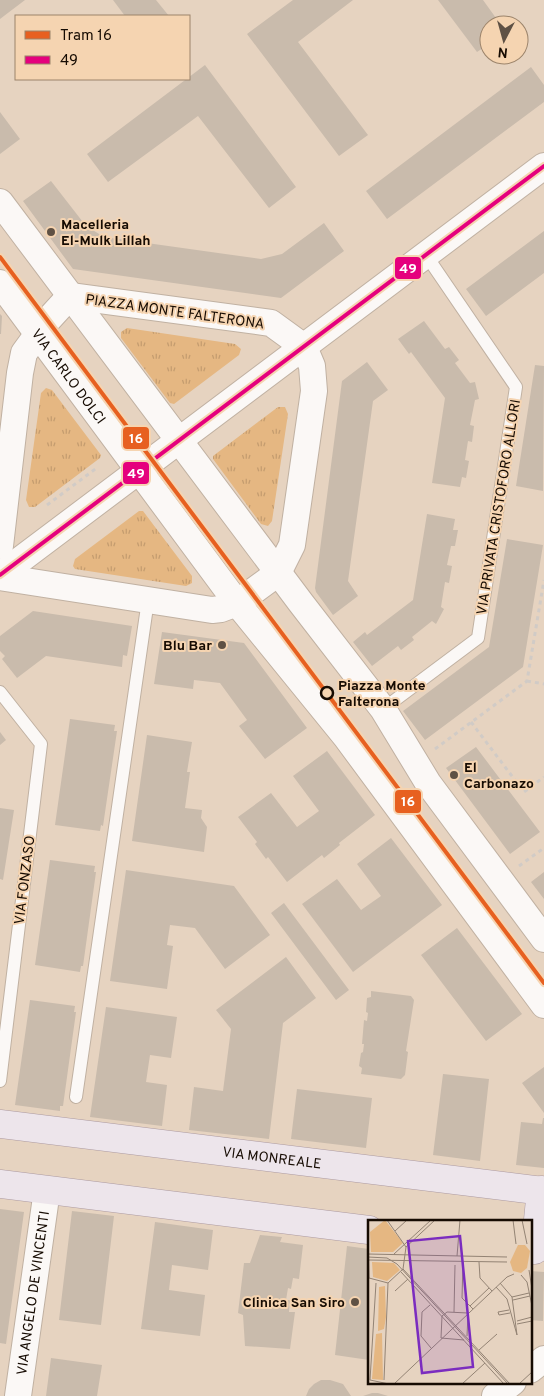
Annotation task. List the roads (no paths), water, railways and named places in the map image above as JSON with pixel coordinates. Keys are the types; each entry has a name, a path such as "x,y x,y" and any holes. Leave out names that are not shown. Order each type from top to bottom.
{"main road":[{"name":"VIA MONREALE","path":"0,1124 543,1191"},
{"path":"0,1184 368,1230"},
{"path":"536,1250 543,1191"}],"street":[{"path":"0,576 544,166"},
{"path":"0,202 70,296"},
{"name":"VIA CARLO DOLCI","path":"0,283 138,471"},
{"name":"PIAZZA MONTE FALTERONA","path":"0,546 24,353 38,333 70,296"},
{"name":"PIAZZA MONTE FALTERONA","path":"70,296 271,323 304,347"},
{"name":"PIAZZA MONTE FALTERONA","path":"70,296 278,573 383,709 428,783 544,939"},
{"path":"0,576 212,610 237,603 278,573 292,546 314,391 312,366 304,347"},
{"path":"138,471 237,603 346,737 544,1005"},
{"name":"VIA ANGELO DE VINCENTI","path":"18,1396 47,1190"},
{"path":"532,1368 544,1359"},
{"path":"495,1396 510,1384"}],"lane":[{"name":"VIA PRIVATA CRISTOFORO ALLORI","path":"383,709 478,638 516,387 426,255"},
{"path":"76,1097 148,600"},
{"name":"VIA FONZASO","path":"0,692 41,744 0,1081"}],"tram line":[{"name":"16","path":"0,257 544,983"}],"place":[{"name":"Macelleria El-Mulk Lillah","path":"51,232"},
{"name":"Blu Bar","path":"222,645"},
{"name":"Piazza Monte Falterona","path":"327,693"},
{"name":"El Carbonazo","path":"454,775"},
{"name":"Clinica San Siro","path":"355,1302"}]}
